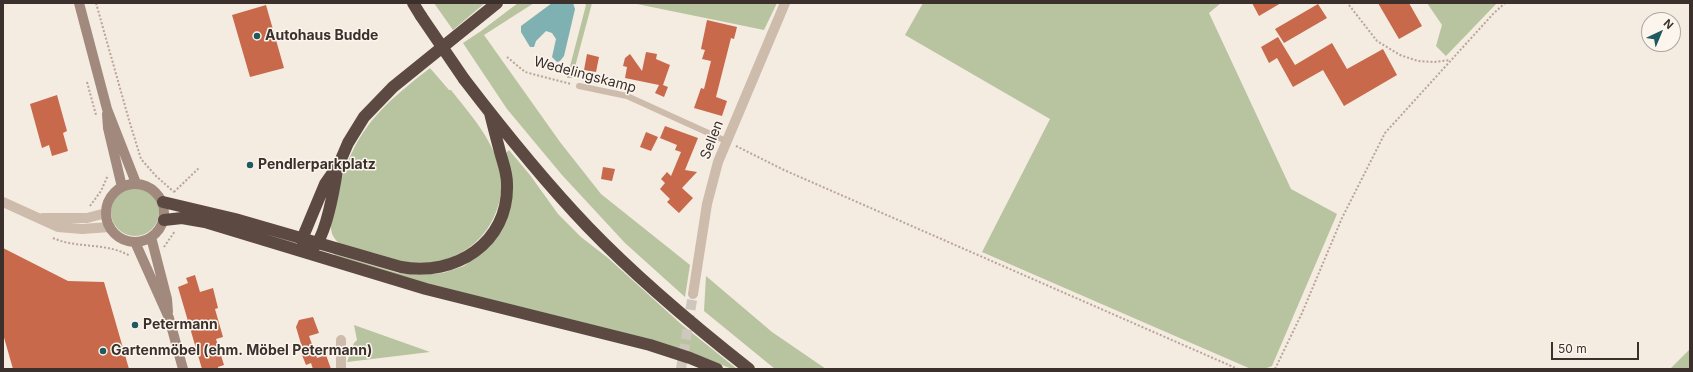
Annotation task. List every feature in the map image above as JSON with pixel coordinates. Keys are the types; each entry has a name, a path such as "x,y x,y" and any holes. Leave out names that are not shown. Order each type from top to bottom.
{"highway":[{"path":"413,3 464,79 539,173 613,252 685,317 749,369"},
{"path":"306,254 302,239 325,184 339,164 353,133 364,118 380,99 393,87 497,3"},
{"path":"163,202 235,219 392,265 423,270 444,267 464,259 476,250 488,238 498,224 502,215 507,192 506,170 490,113"},
{"path":"306,254 318,243 326,220 339,164"},
{"path":"164,220 182,218 205,222 306,254 433,291 650,345 690,358 717,369"}],"main road":[{"path":"79,3 107,108 136,183"},
{"path":"107,108 108,128 122,187"},
{"path":"136,183 152,188 163,202 165,210 164,220 159,230 151,237 143,241 135,242 121,238 110,227 107,222 106,213 111,196 122,187 136,183"},
{"path":"151,237 167,299 168,318"},
{"path":"135,242 168,318 183,369"}],"street":[{"name":"Sellen","path":"693,294 708,197 716,169 726,141 785,3"},
{"path":"3,202 58,227 70,229 110,227"},
{"path":"37,218 87,218 106,213"},
{"path":"341,340 341,369"}],"lane":[{"name":"Wedelingskamp","path":"579,86 627,96 726,141"}],"path":[{"path":"96,3 128,120 141,159"},
{"path":"1275,369 1302,313 1342,218 1385,133 1505,3"},
{"path":"1349,5 1378,41 1400,55 1418,61 1434,62 1451,60"},
{"name":"Wedelingskamp","path":"507,57 525,72 579,86"},
{"path":"87,81 96,118"},
{"path":"726,141 784,170 1238,369"},
{"path":"174,192 200,167"},
{"path":"87,218 91,205 107,179 109,170"},
{"path":"88,229 91,246"}],"green space":[{"path":"434,3 485,3 453,30"},
{"path":"518,3 534,3 484,35 560,142 601,194 690,265 685,297 625,243 562,175 507,109 463,43"},
{"path":"584,3 592,3 572,78 567,78 586,5"},
{"path":"632,3 777,3 764,30"},
{"path":"923,3 1221,3 1209,13 1291,189 1337,214 1272,366 1264,369 1251,369 982,252 1050,119 905,35"},
{"path":"1427,3 1497,3 1446,56 1436,46 1442,25"},
{"path":"430,68 449,90 451,90 491,145 501,173 500,200 493,219 486,231 467,249 456,256 430,263 417,264 403,262 339,243 332,234 331,225 342,180 349,159 358,141 380,111 394,97"},
{"path":"509,150 530,175 558,214 581,237 608,258 681,324 737,369 732,369 705,358 448,290 334,255 335,254 398,273 416,275 443,273 464,266 481,253 496,236 506,153"},
{"path":"135,188 144,190 152,195 157,203 159,212 157,221 152,229 144,234 135,236 126,234 118,229 113,221 111,212 113,203 118,195 126,190"},
{"path":"706,276 772,332 826,369 775,369 704,311"},
{"path":"354,325 430,352 347,362 354,343 357,340"},
{"path":"1690,349 1690,369 1670,369"}],"water":[{"path":"552,3 573,3 575,9 564,56 557,62 552,57 556,39 552,33 546,31 536,41 534,47 530,47 521,32 521,26"}],"building":[{"path":"1252,3 1281,3 1259,16"},
{"path":"1378,3 1409,3 1422,26 1399,39"},
{"path":"1318,4 1327,18 1284,43 1275,29"},
{"name":"Autohaus Budde","path":"266,5 284,68 250,77 232,15"},
{"path":"707,20 737,27 734,39 731,38 716,97 727,101 722,116 694,108 701,88 704,89 711,61 702,59 705,50 701,49"},
{"path":"1278,37 1295,65 1332,43 1347,69 1383,49 1397,75 1344,106 1323,70 1293,87 1277,58 1269,63 1261,47"},
{"path":"646,52 657,54 656,59 670,65 663,85 668,87 664,97 655,93 659,85 625,78 627,67 623,66 625,58 630,54 642,71"},
{"path":"587,54 599,57 596,72 584,70"},
{"path":"57,95 67,131 63,133 68,151 52,156 49,145 42,148 30,104"},
{"path":"665,126 698,138 685,170 697,172 682,188 693,198 679,213 667,202 670,199 660,189 665,183 661,179 667,172 671,176 681,152 675,150 677,145 660,138"},
{"path":"646,132 658,137 651,151 640,147"},
{"path":"603,167 615,169 612,181 601,179"},
{"path":"3,248 68,281 104,282 129,369 13,369 3,334"},
{"path":"195,275 200,292 213,288 218,308 215,309 223,337 216,339 224,365 218,367 218,369 202,369 178,287 188,283 186,278"},
{"path":"313,317 319,333 309,336 317,358 326,355 331,369 313,369 311,363 306,365 302,355 304,354 296,327 299,320"}],"tunnel":[{"path":"681,369 693,294"}],"place":[{"name":"Autohaus Budde","path":"257,36"},
{"name":"Pendlerparkplatz","path":"250,165"},
{"name":"Petermann","path":"135,325"},
{"name":"Gartenmöbel (ehm. Möbel Petermann)","path":"103,351"}]}
